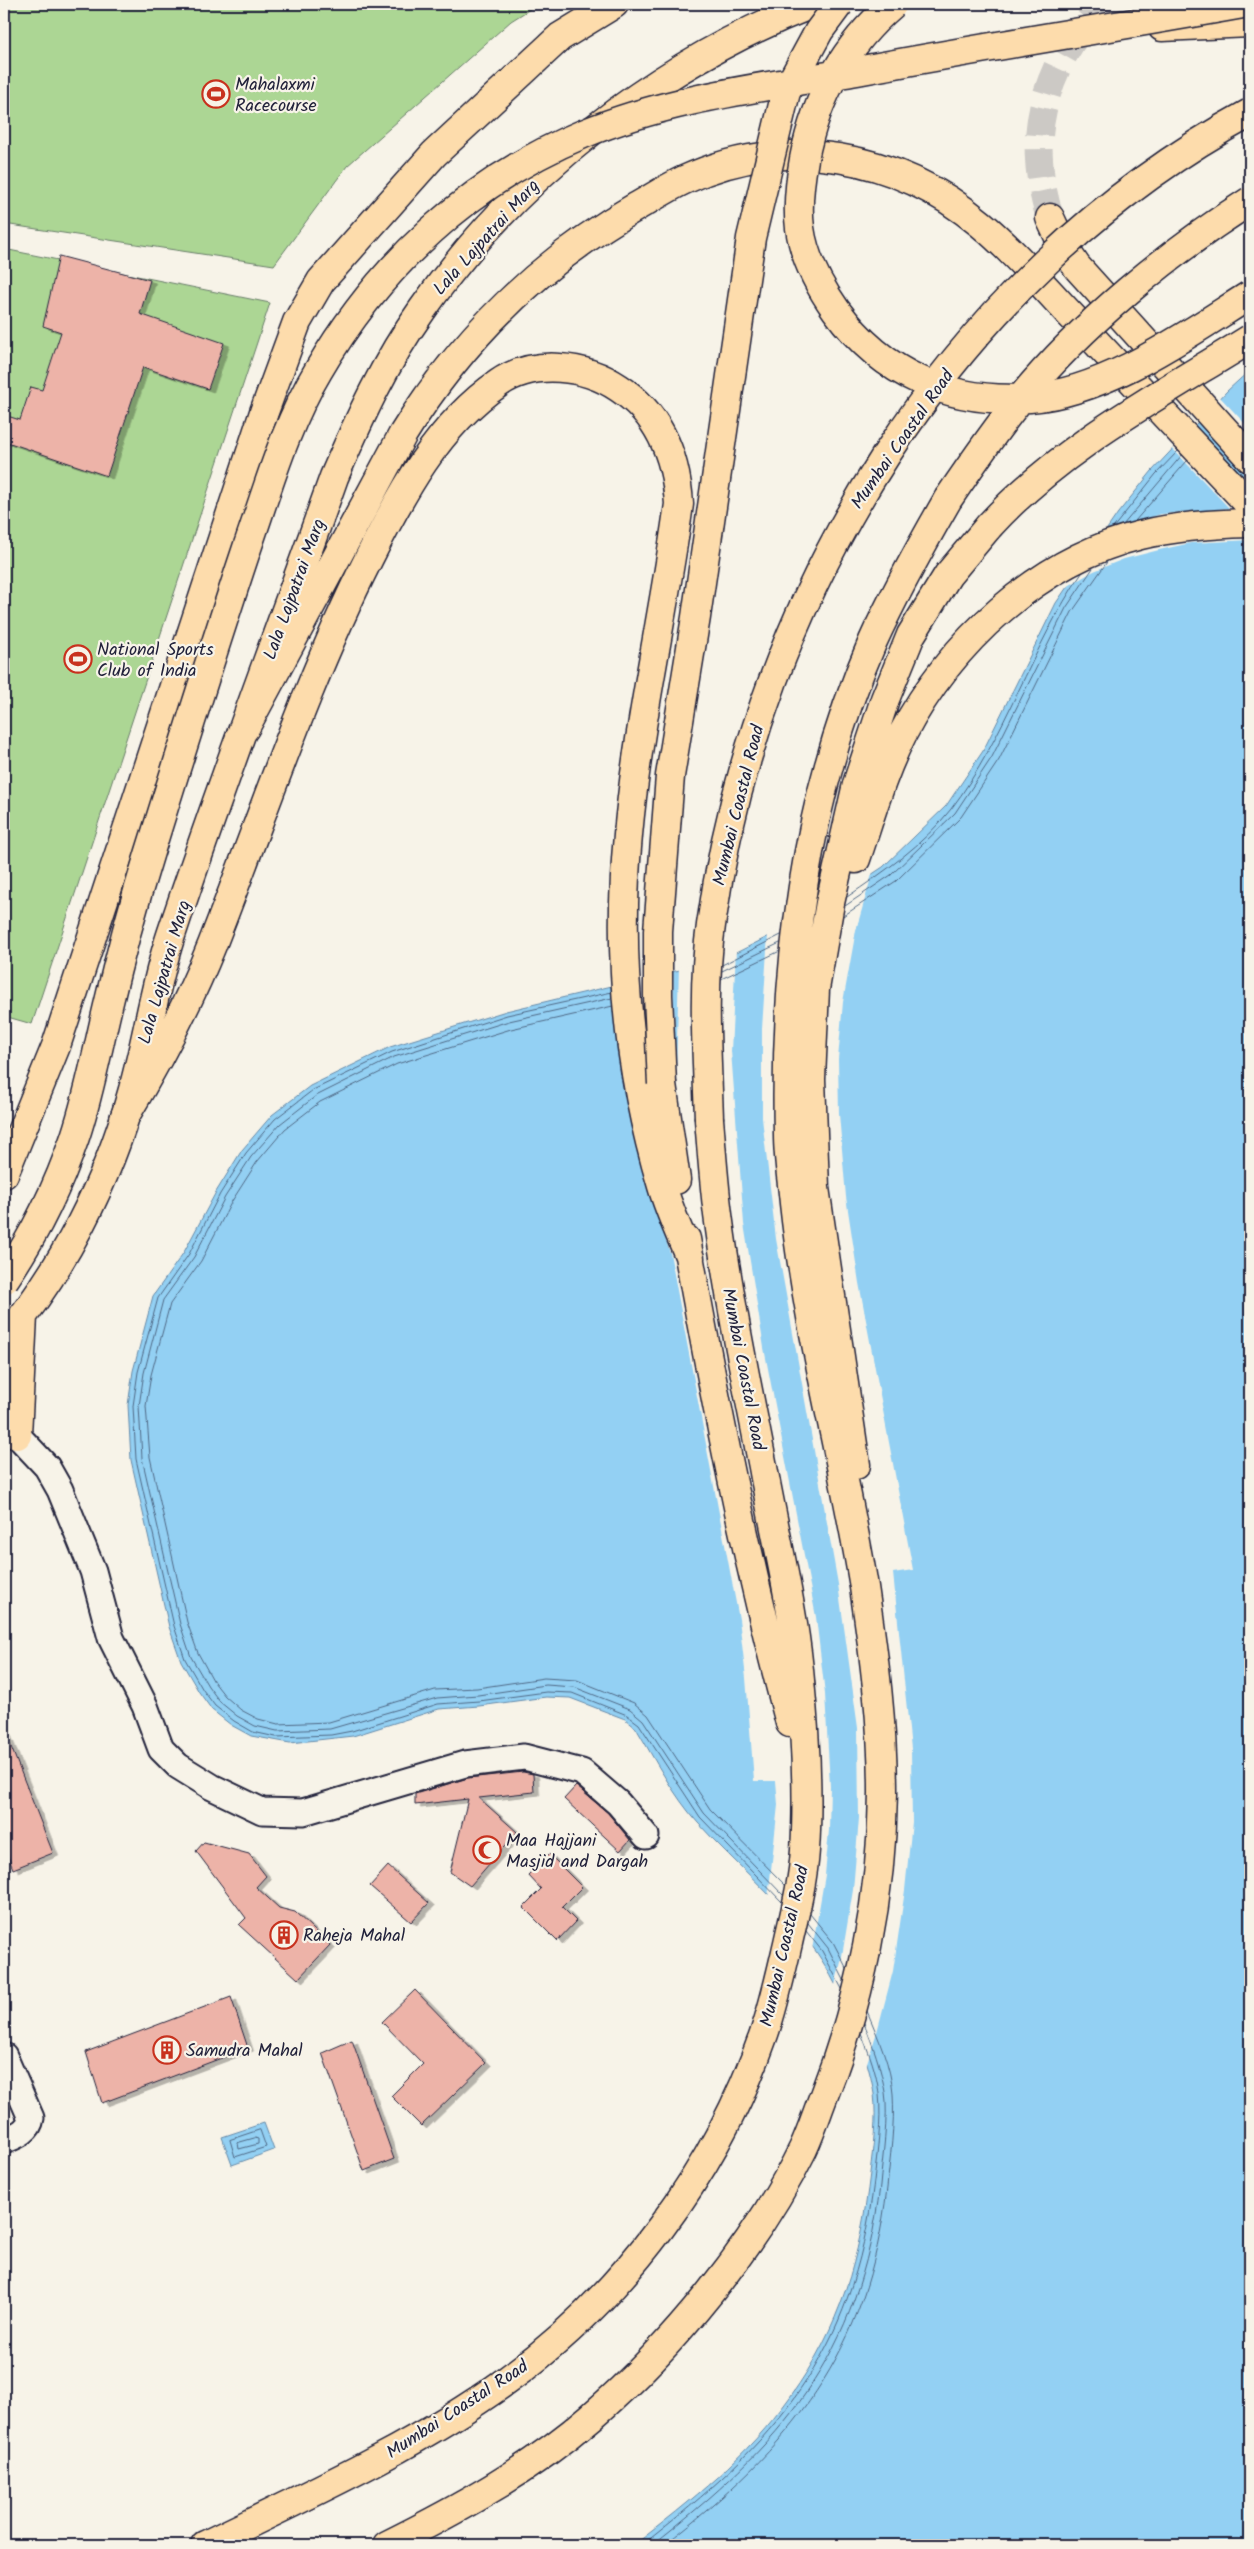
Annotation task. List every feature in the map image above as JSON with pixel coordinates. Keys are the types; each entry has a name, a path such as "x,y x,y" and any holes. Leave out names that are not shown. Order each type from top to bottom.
{"main road":[{"path":"4,1174 56,1046 264,412 297,322 321,281 434,154 560,37 614,4"},
{"name":"Lala Lajpatrai Marg","path":"4,1340 23,1316 76,1233 102,1178 125,1116 171,937 334,477 366,405 397,347 422,309 465,255 512,203 566,153 614,114 730,42 812,4"},
{"path":"806,1782 750,1558 711,1375 690,1258 662,1084 658,1005 658,931 670,776 696,617 751,238 761,189 786,92 819,31 839,4"},
{"path":"893,4 872,21 848,51 827,85 807,144 799,202 800,228 816,277 846,323 866,346 885,362 928,384 972,396 1005,399 1032,398 1099,380 1145,359 1250,295"},
{"path":"4,1280 24,1250 48,1202 74,1140 88,1094 118,962 141,879 221,626 290,424 316,373 352,318 393,267 441,220 490,184 535,156 586,132 643,114 696,100 970,50 1243,4"},
{"path":"1118,26 1250,23"},
{"name":"Mumbai Coastal Road","path":"205,2545 389,2453 506,2381 552,2345 602,2296 652,2237 684,2194 720,2132 764,2033 783,1964 805,1854 806,1782 798,1667 788,1596 728,1280 718,1218 709,1119 706,1010 711,929 724,848 747,757 775,671 832,545 865,488 932,392 972,342 1007,303 1093,220 1139,184 1192,147 1250,113"},
{"path":"245,728 355,521 423,401 474,338 508,302 572,248 617,218 684,180 748,159 821,155 883,168 921,185 952,203 981,224 1013,255 1250,505"},
{"path":"387,2545 458,2509 522,2470 591,2418 649,2361 705,2298 764,2218 804,2146 839,2056 860,1982 877,1879 883,1794 878,1701 863,1584 801,1267 788,1141 788,1034 798,912 814,824 841,726 872,644 910,564 948,499 987,442 1022,397 1065,351 1134,288 1198,236 1250,201"},
{"path":"1050,218 1064,248 1077,267 1250,458"},
{"path":"863,1584 860,1493 816,1188 811,1079 816,985 830,903 857,784 884,699 911,635 948,575 1009,505 1033,482 1120,421 1250,339"},
{"path":"125,1116 165,1048 186,1004 211,946 288,740 322,657 367,562 409,483 437,445 480,398 501,382 520,373 545,368 568,368 590,373 617,386 640,404 657,424 670,451 678,479 679,504 634,782 624,885 624,946 626,1006 639,1092 662,1188 690,1258"},
{"path":"816,985 879,790 901,736 936,679 973,636 1002,609 1038,582 1106,546 1141,535 1174,528 1250,523"},
{"path":"10,1430 23,1316"}],"street":[{"path":"10,1430 47,1467 71,1514 93,1571 112,1638 145,1706 161,1749 178,1766 198,1779 262,1811 303,1812 466,1764 524,1758 582,1772 618,1803 646,1836"},
{"path":"4,2056 32,2118 30,2125 25,2130 4,2141"}],"green space":[{"name":"Mahalaxmi Racecourse","path":"4,4 538,4 511,21 347,166 274,265 4,224"},
{"name":"National Sports Club of India","path":"4,249 270,303 32,1024 4,1016"}],"water":[{"path":"1250,370 1250,2545 634,2545 718,2477 756,2439 790,2397 823,2344 835,2317 854,2263 870,2173 875,2104 871,2078 860,2041 835,1984 804,1935 776,1902 698,1823 680,1801 636,1728 625,1719 570,1698 546,1697 439,1709 353,1736 290,1743 251,1736 231,1725 212,1710 181,1661 169,1627 131,1460 128,1405 133,1371 153,1296 184,1252 216,1192 242,1150 272,1115 310,1086 390,1047 506,1011 722,960 809,916 883,867 946,806 983,751 1056,603 1118,513 1152,471 1227,391"},
{"path":"264,2123 274,2150 232,2165 222,2137"}],"pier":[{"path":"1219,396 1250,429 1250,479 1196,421"},
{"path":"1193,423 1250,484 1250,540 1191,543 1124,559 1094,571 1063,589 1101,533 1161,514 1229,508 1171,447"},
{"path":"873,871 856,930 843,1002 838,1059 839,1114 846,1197 859,1283 913,1570 893,1573 911,1749 912,1822 905,1890 893,1971 865,2069 861,2051 834,1989 841,1962 853,1890 859,1818 858,1728 838,1584 776,1239 762,1118 762,1029 768,934 808,914"},
{"path":"736,950 731,1051 744,1224 764,1348 816,1617 825,1694 830,1786 829,1830 825,1875 812,1950 768,1898 778,1805 776,1781 754,1781 746,1678 739,1619 670,1253 640,1158 625,1086 612,984 673,969 676,1074 679,967 721,957"}],"building":[{"path":"59,256 150,280 140,314 224,343 208,389 143,367 107,476 4,441 4,415 20,420 31,387 42,390 61,332 43,326"},
{"path":"4,1729 53,1853 13,1869 4,1846"},
{"path":"523,1772 533,1774 534,1792 479,1798 517,1832 470,1886 450,1872 468,1799 415,1805 415,1794 468,1778"},
{"path":"576,1786 608,1813 630,1840 620,1851 564,1799"},
{"path":"204,1842 249,1854 266,1876 256,1887 279,1908 295,1912 330,1945 298,1979 239,1925 246,1918 196,1851"},
{"path":"549,1854 582,1887 562,1907 576,1921 557,1941 523,1907 541,1889 528,1875"},
{"path":"388,1866 429,1903 411,1922 370,1886"},
{"path":"415,1990 486,2063 421,2126 391,2096 423,2064 382,2022"},
{"name":"Samudra Mahal","path":"231,1997 248,2048 102,2103 86,2052"},
{"path":"352,2040 394,2159 364,2171 322,2053"}],"tunnel":[{"path":"1050,218 1040,174 1039,159 1039,138 1047,94 1065,53 1091,18 1107,4"}],"place":[{"name":"Mahalaxmi Racecourse","path":"216,94"},
{"name":"National Sports Club of India","path":"78,659"},
{"name":"Maa Hajjani Masjid and Dargah","path":"487,1850"},
{"name":"Raheja Mahal","path":"284,1935"},
{"name":"Samudra Mahal","path":"167,2050"}]}
